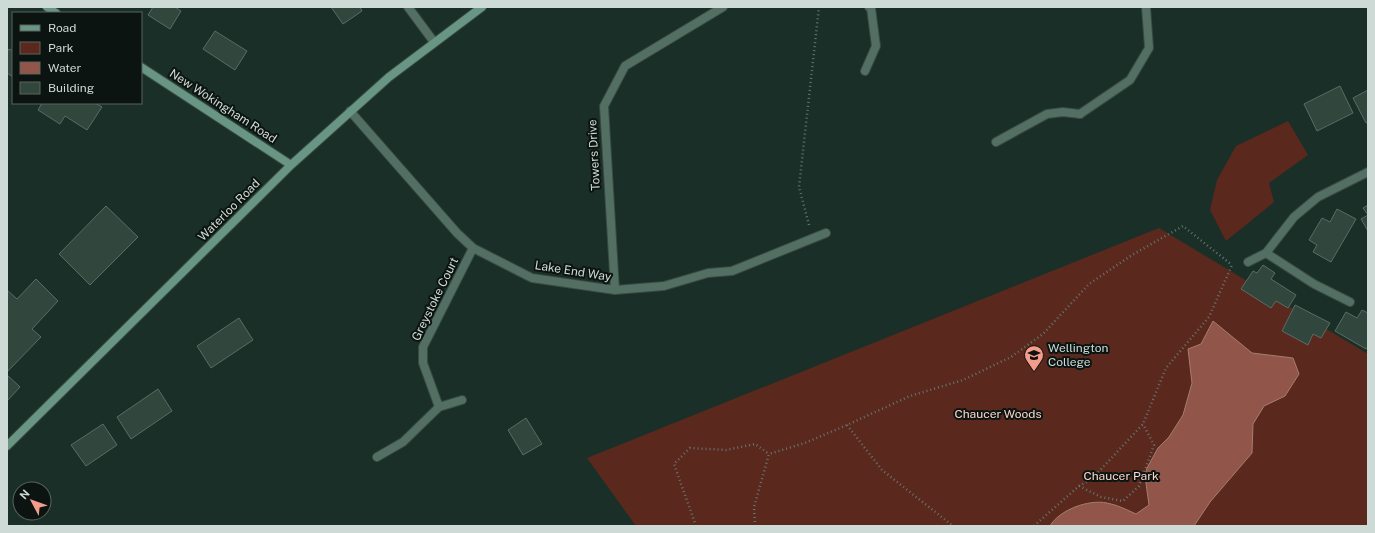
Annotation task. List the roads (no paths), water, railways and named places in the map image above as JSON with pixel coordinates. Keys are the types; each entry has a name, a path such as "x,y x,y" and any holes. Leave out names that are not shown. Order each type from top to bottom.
{"street":[{"path":"408,7 434,42"},
{"name":"Waterloo Road","path":"7,446 291,165 389,76 482,7"},
{"name":"Towers Drive","path":"615,290 604,106 625,66 724,7"},
{"path":"865,71 876,46 869,7"},
{"path":"996,142 1047,114 1063,112 1080,114 1130,80 1149,48 1146,7"},
{"name":"New Wokingham Road","path":"142,68 291,165"},
{"name":"Lake End Way","path":"350,111 457,233 473,248 532,278 615,290 664,286 708,273 732,271 826,233"},
{"path":"1248,262 1266,253 1294,217 1318,196 1368,172"},
{"name":"Greystoke Court","path":"439,407 423,363 423,347 473,248"},
{"path":"1266,253 1314,284 1350,302"},
{"path":"376,457 403,442 439,407 462,400"}],"water":[{"path":"1213,321 1252,353 1293,358 1299,374 1285,396 1264,406 1253,424 1252,453 1210,502 1194,526 1050,526 1060,515 1083,504 1100,502 1107,503 1119,506 1136,514 1149,505 1145,476 1147,468 1158,448 1169,437 1183,415 1192,383 1188,349 1201,344"}],"place":[{"name":"Wellington College","path":"1034,372"}],"park label":[{"name":"Chaucer Woods","path":"998,414"},
{"name":"Chaucer Park","path":"1121,476"}]}
